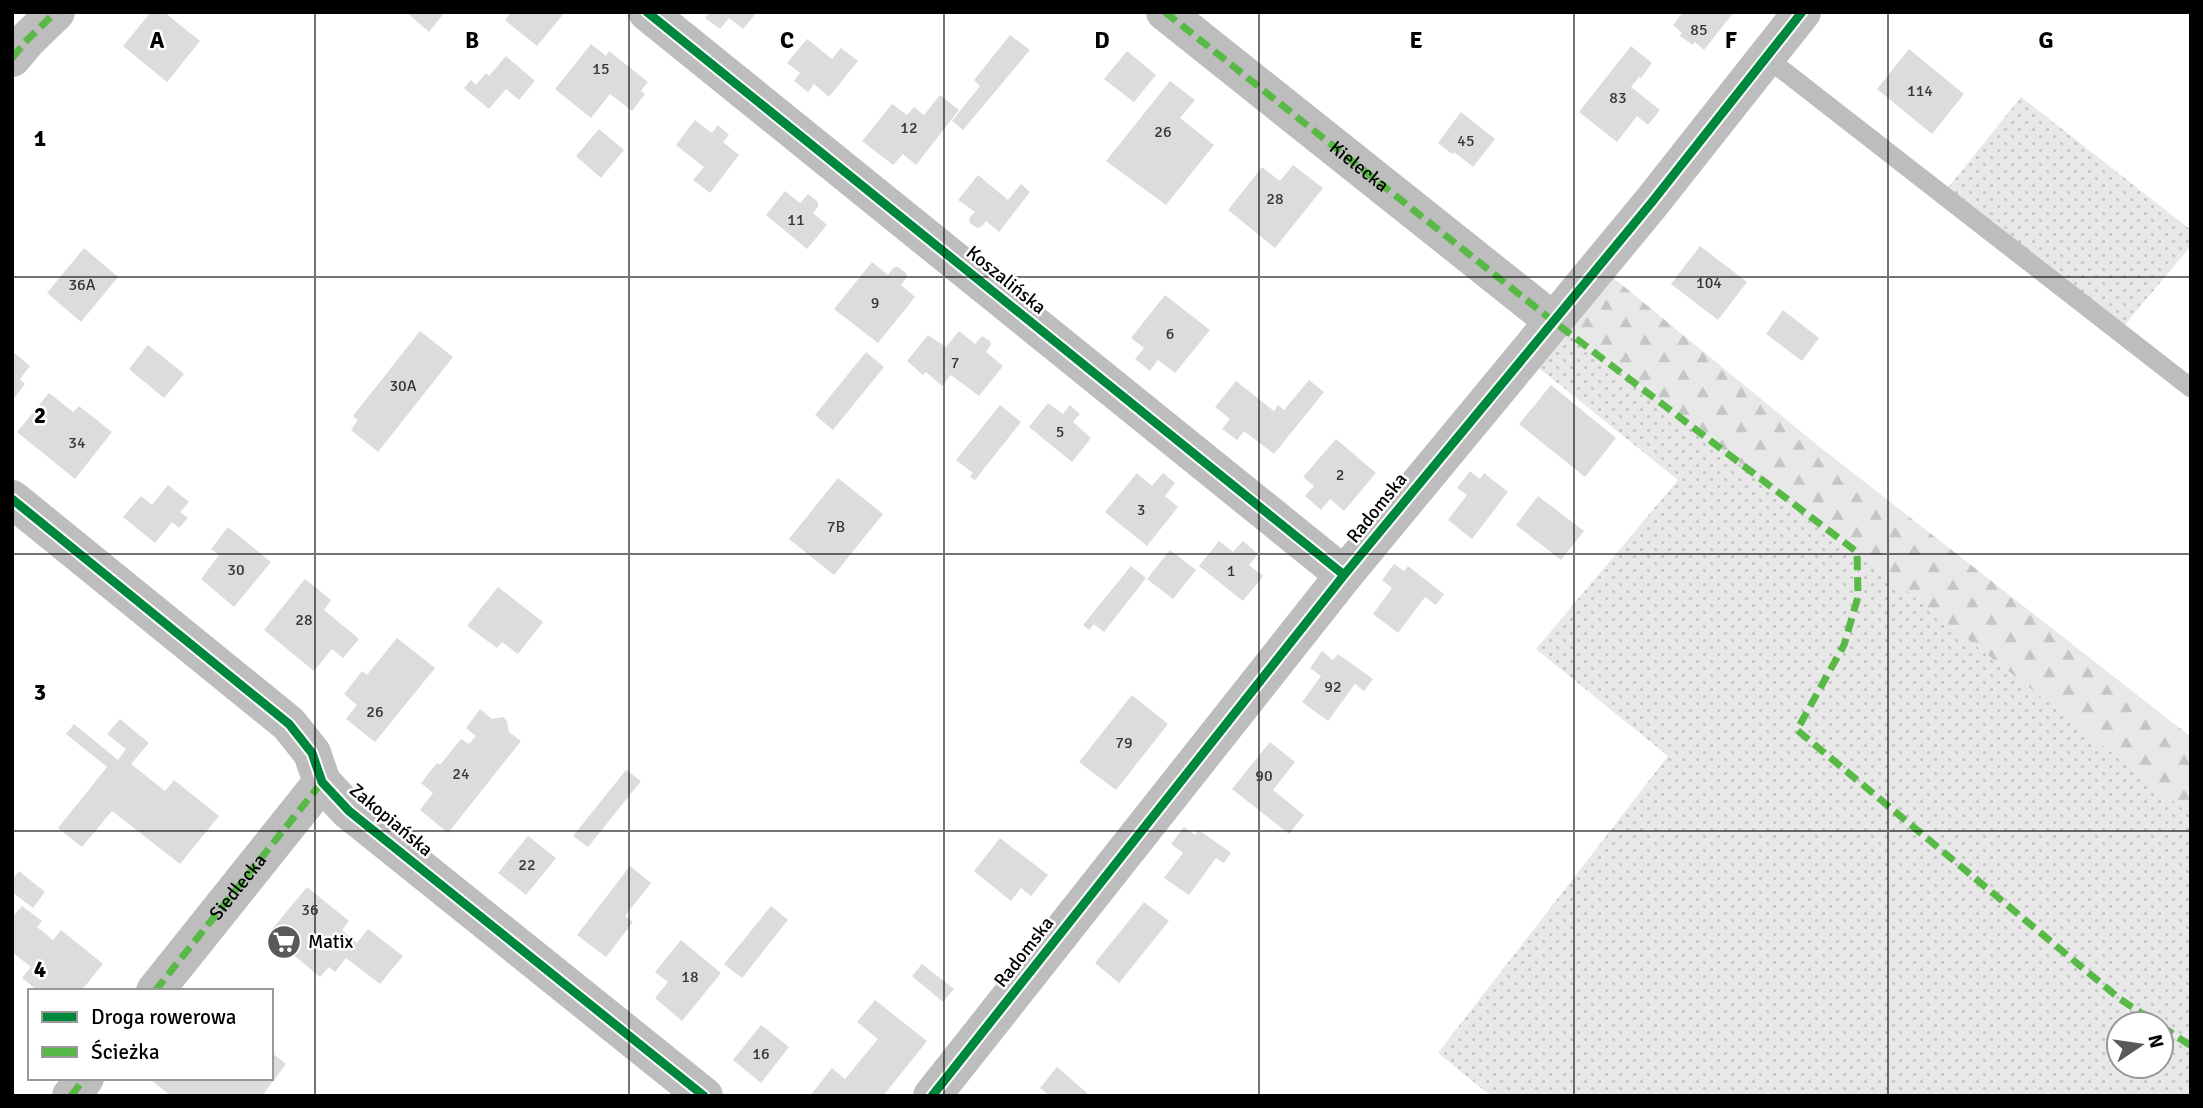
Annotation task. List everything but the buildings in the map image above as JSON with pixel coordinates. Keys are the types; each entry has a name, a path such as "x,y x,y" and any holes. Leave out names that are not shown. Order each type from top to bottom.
{"street":[{"path":"12,58 56,12"},
{"name":"Koszalińska","path":"647,12 1344,575"},
{"name":"Kielecka","path":"1165,12 1553,321"},
{"name":"Radomska","path":"932,1096 1344,575 1802,12"},
{"name":"Zakopiańska","path":"12,499 289,724 312,753 322,782 349,811 704,1096"},
{"name":"Siedlecka","path":"157,989 322,782"},
{"path":"71,1096 83,1080"}],"lane":[{"path":"1767,58 2191,388"}],"green space":[{"path":"2021,97 2191,230 2191,246 2123,327 1947,189"},
{"path":"1599,266 1816,444 2191,737 2191,815 1857,552 1553,321"},
{"path":"1553,321 1857,552 2191,815 2191,1096 1491,1096 1438,1053 1668,756 1536,649 1678,480 1524,356"}],"marked path":[{"path":"12,58 56,12"},
{"path":"1165,12 1553,321 1857,552 1858,597 1844,645 1797,730 2120,999 2137,1010"},
{"path":"157,989 322,782"},
{"path":"2175,1035 2191,1046"},
{"path":"71,1096 83,1080"}],"cycle path":[{"path":"647,12 1344,575"},
{"path":"932,1096 1344,575 1652,202 1802,12"},
{"path":"12,499 289,724 312,753 322,782 349,811 704,1096"}],"place":[{"name":"Matix","path":"284,942"}]}
